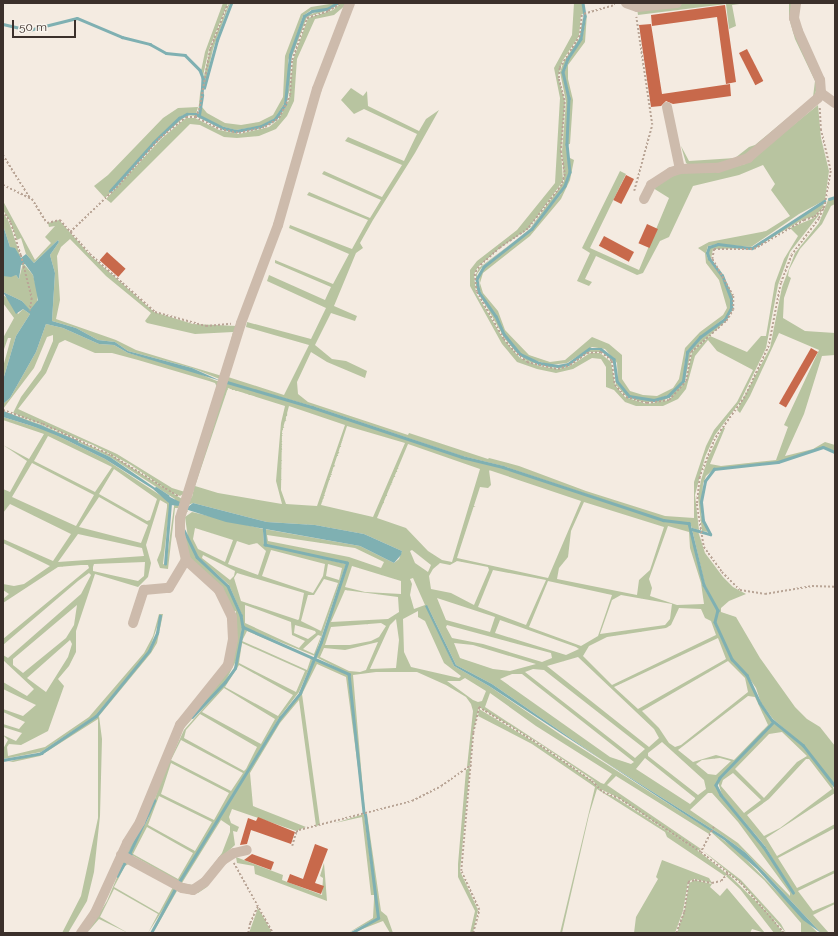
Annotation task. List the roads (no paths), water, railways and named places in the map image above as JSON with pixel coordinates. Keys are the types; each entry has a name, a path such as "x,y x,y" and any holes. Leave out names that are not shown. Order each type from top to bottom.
{"street":[{"path":"81,933 95,913 121,855 140,822 180,725 224,671 230,656 232,617 225,598 186,560 180,527 185,498 224,382 241,323 278,225 317,89 350,3"},
{"path":"630,5 677,3"},
{"path":"796,3 794,18 798,31 816,70 820,93 835,103"},
{"path":"644,198 651,185 664,175 680,169 718,168 748,158 795,120 820,93"},
{"path":"667,107 680,169"},
{"path":"133,623 144,590 169,588 186,560"},
{"path":"121,855 182,888 193,890 202,886 230,855 247,850"}],"water":[{"path":"3,225 10,247 15,248 21,258 26,254 34,263 58,240 59,242 50,255 55,273 52,321 76,328 98,340 115,342 128,351 192,368 221,381 128,353 114,345 99,344 63,328 46,324 36,352 10,398 3,404 3,380 16,336 30,314 23,309 16,314 3,292 22,301 30,310 38,300 33,275 25,264 21,265 19,279 16,275 11,277 3,276"},
{"path":"3,413 41,425 110,457 164,494 180,502 179,506 171,505 153,489 105,459 48,431 3,417"},
{"path":"193,503 267,522 315,525 364,534 402,551 401,555 394,563 360,546 226,522 185,509"},
{"path":"427,605 456,665 492,684 602,760 723,836 746,853 821,933 803,920 757,869 724,840 489,686 454,666 425,606"}],"waterway":[{"path":"204,88 217,40 231,3"},
{"path":"110,191 153,143 179,118 187,114 196,114 224,128 236,131 261,126 275,119 285,104 290,55 304,16 312,11 327,9 337,3"},
{"path":"583,3 585,16 581,39 568,59 563,72 569,98 567,144 570,172 565,186 532,229 484,267 477,279 479,292 496,316 504,334 520,354 539,363 558,366 568,364 589,349 601,349 614,359 617,381 629,396 654,400 668,396 683,381 687,352 700,337 725,319 731,308 731,299 722,276 709,259 707,253 709,247 718,244 752,248 824,201"},
{"path":"3,24 29,30 77,18 122,37 150,44 166,53 185,55 200,70 203,78 202,95"},
{"path":"199,115 202,95"},
{"path":"829,199 835,197"},
{"path":"227,382 312,407 462,457 503,467 663,520 689,523 704,585 718,610 715,622 732,659 747,675 760,703 772,720 803,745 835,786"},
{"path":"3,412 76,441"},
{"path":"692,529 710,534 703,521 701,502 705,481 714,469 778,462 823,447 835,452"},
{"path":"156,488 168,496"},
{"path":"165,564 170,503"},
{"path":"179,882 280,718 300,693 321,642 347,563 265,545 264,529"},
{"path":"184,530 197,557 228,586 241,615 243,627 349,674 364,812"},
{"path":"3,760 41,753 96,716 149,651 157,633 160,616"},
{"path":"192,717 225,682 235,668 243,627"},
{"path":"774,722 720,778 716,785 721,795 764,847 793,892"},
{"path":"131,855 129,854 154,801"},
{"path":"351,933 378,918 365,815"},
{"path":"117,876 124,864"},
{"path":"151,933 175,889"}]}
